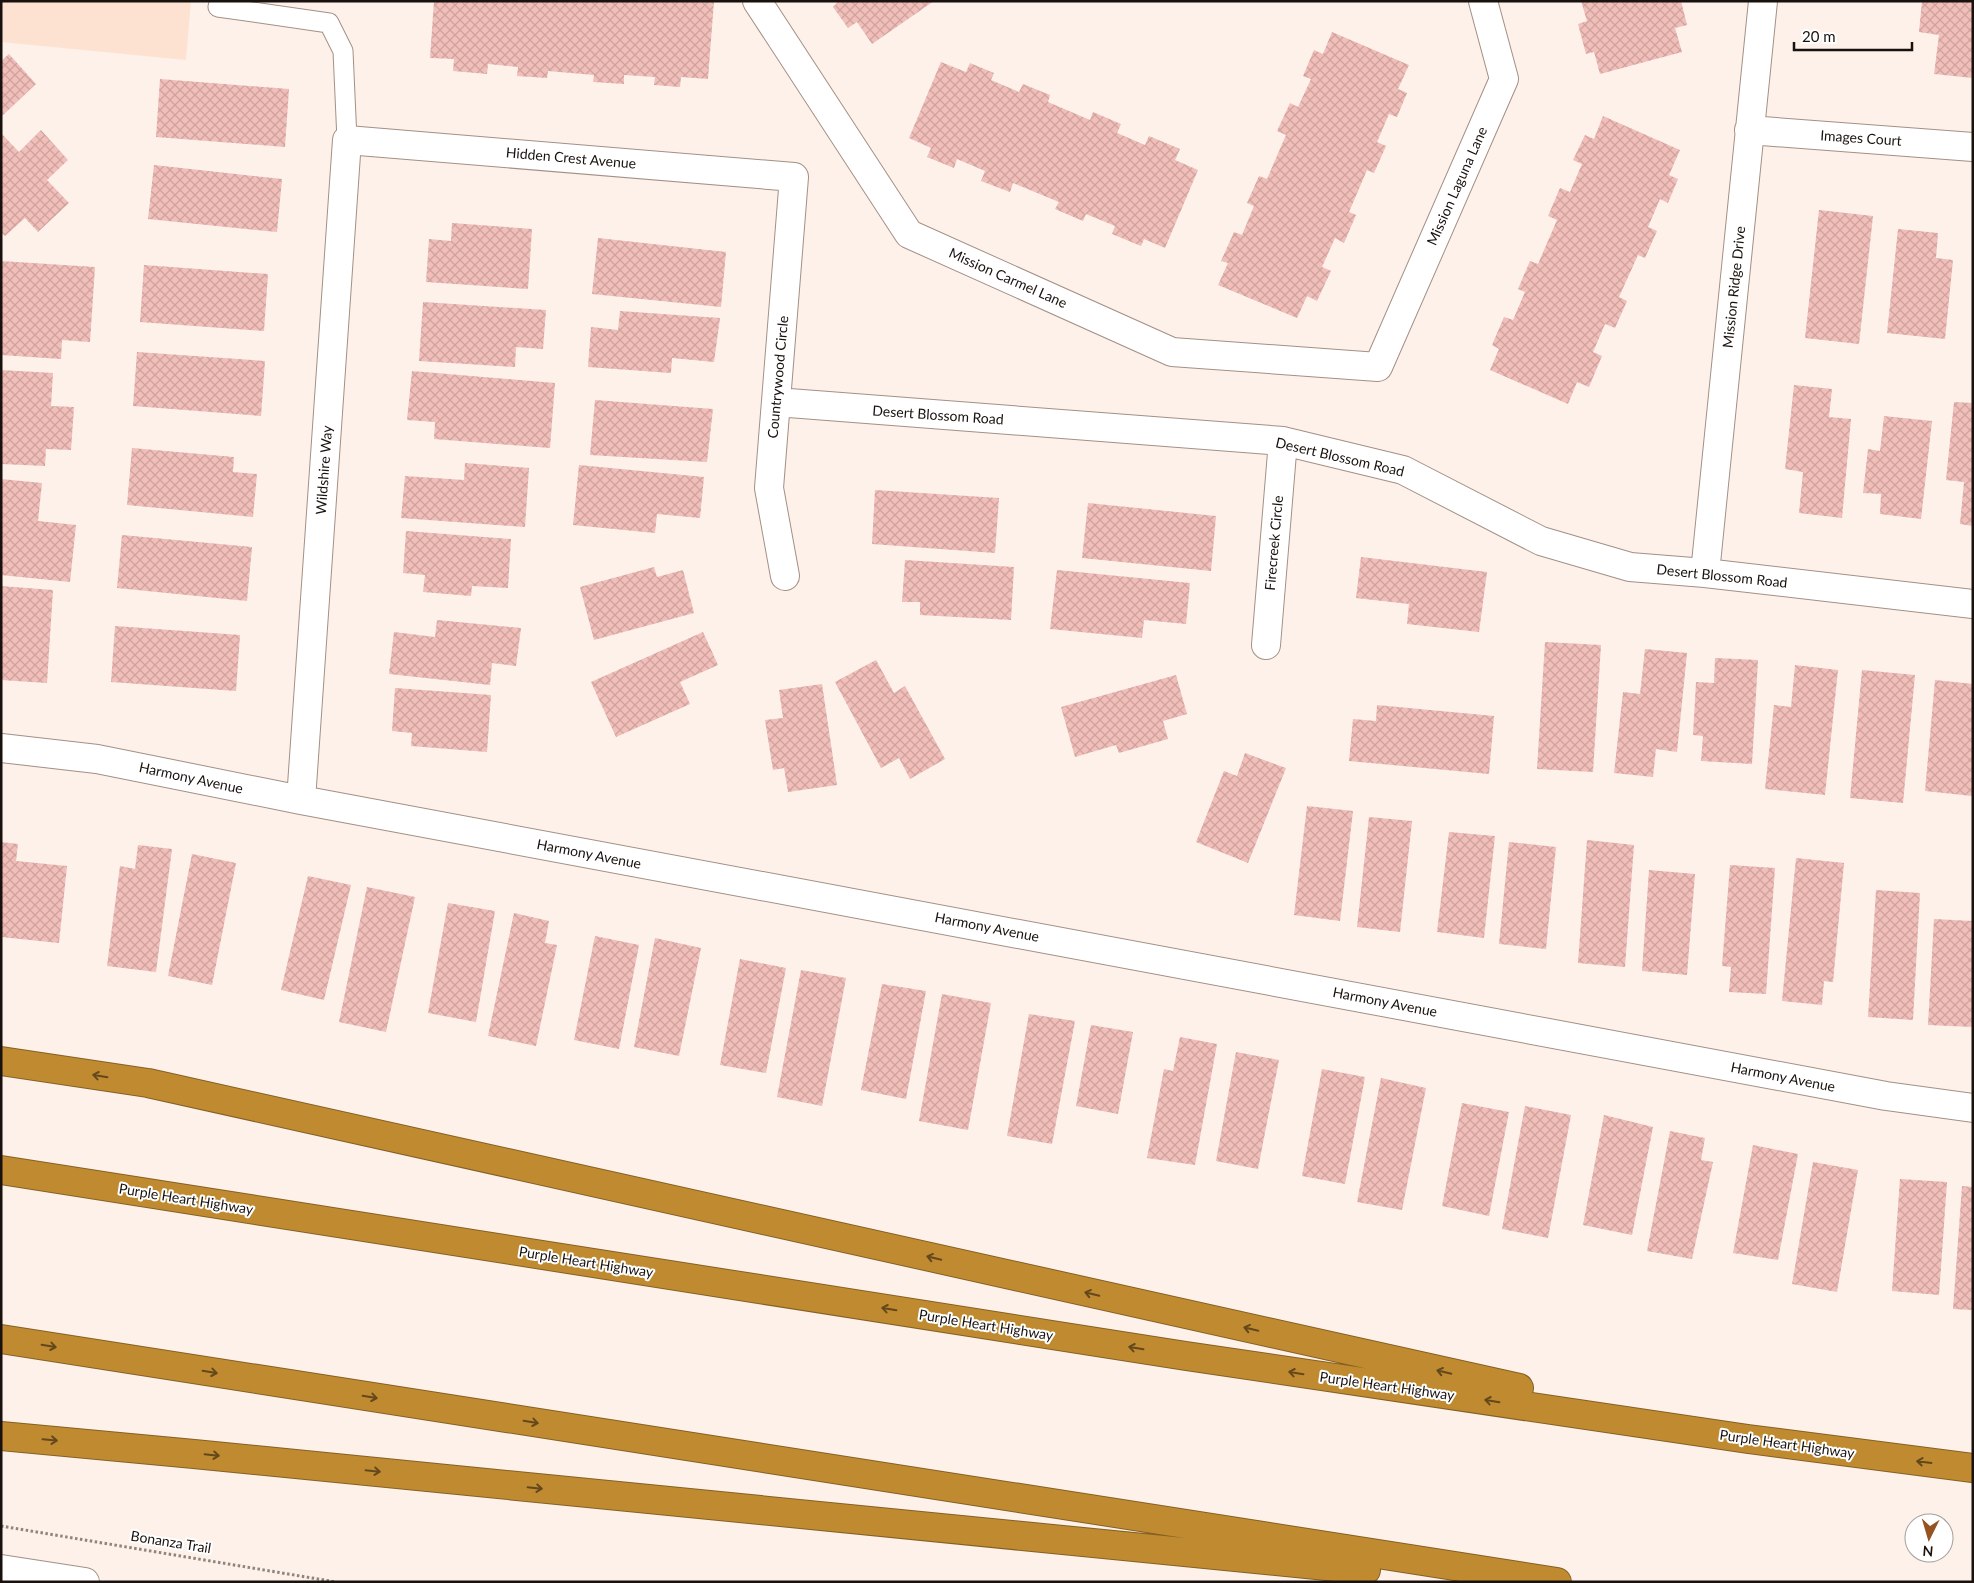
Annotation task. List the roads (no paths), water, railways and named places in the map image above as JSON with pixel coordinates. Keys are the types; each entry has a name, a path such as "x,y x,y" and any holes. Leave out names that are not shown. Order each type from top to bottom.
{"highway":[{"path":"1,1061 148,1083 1748,1439"},
{"name":"Purple Heart Highway","path":"1,1170 1176,1354 1748,1439 1973,1468"},
{"path":"1,1339 1557,1582"},
{"path":"1,1436 1480,1582"}],"street":[{"name":"Mission Carmel Lane","path":"757,1 909,234 1172,352 1378,367"},
{"name":"Mission Laguna Lane","path":"1378,367 1504,79 1483,1"},
{"name":"Mission Ridge Drive","path":"1705,573 1763,1"},
{"name":"Images Court","path":"1750,130 1973,147"},
{"name":"Hidden Crest Avenue","path":"347,140 794,177"},
{"name":"Wildshire Way","path":"301,800 347,140"},
{"name":"Countrywood Circle","path":"785,576 769,488 794,177"},
{"name":"Desert Blossom Road","path":"776,402 1283,441 1403,470 1541,541 1630,567 1705,573 1973,604"},
{"name":"Firecreek Circle","path":"1266,645 1283,441"},
{"name":"Harmony Avenue","path":"1,748 97,759 301,800 1886,1096 1973,1108"},
{"path":"1,1569 85,1582"}],"lane":[{"path":"218,7 329,23 343,51 347,140"}]}
